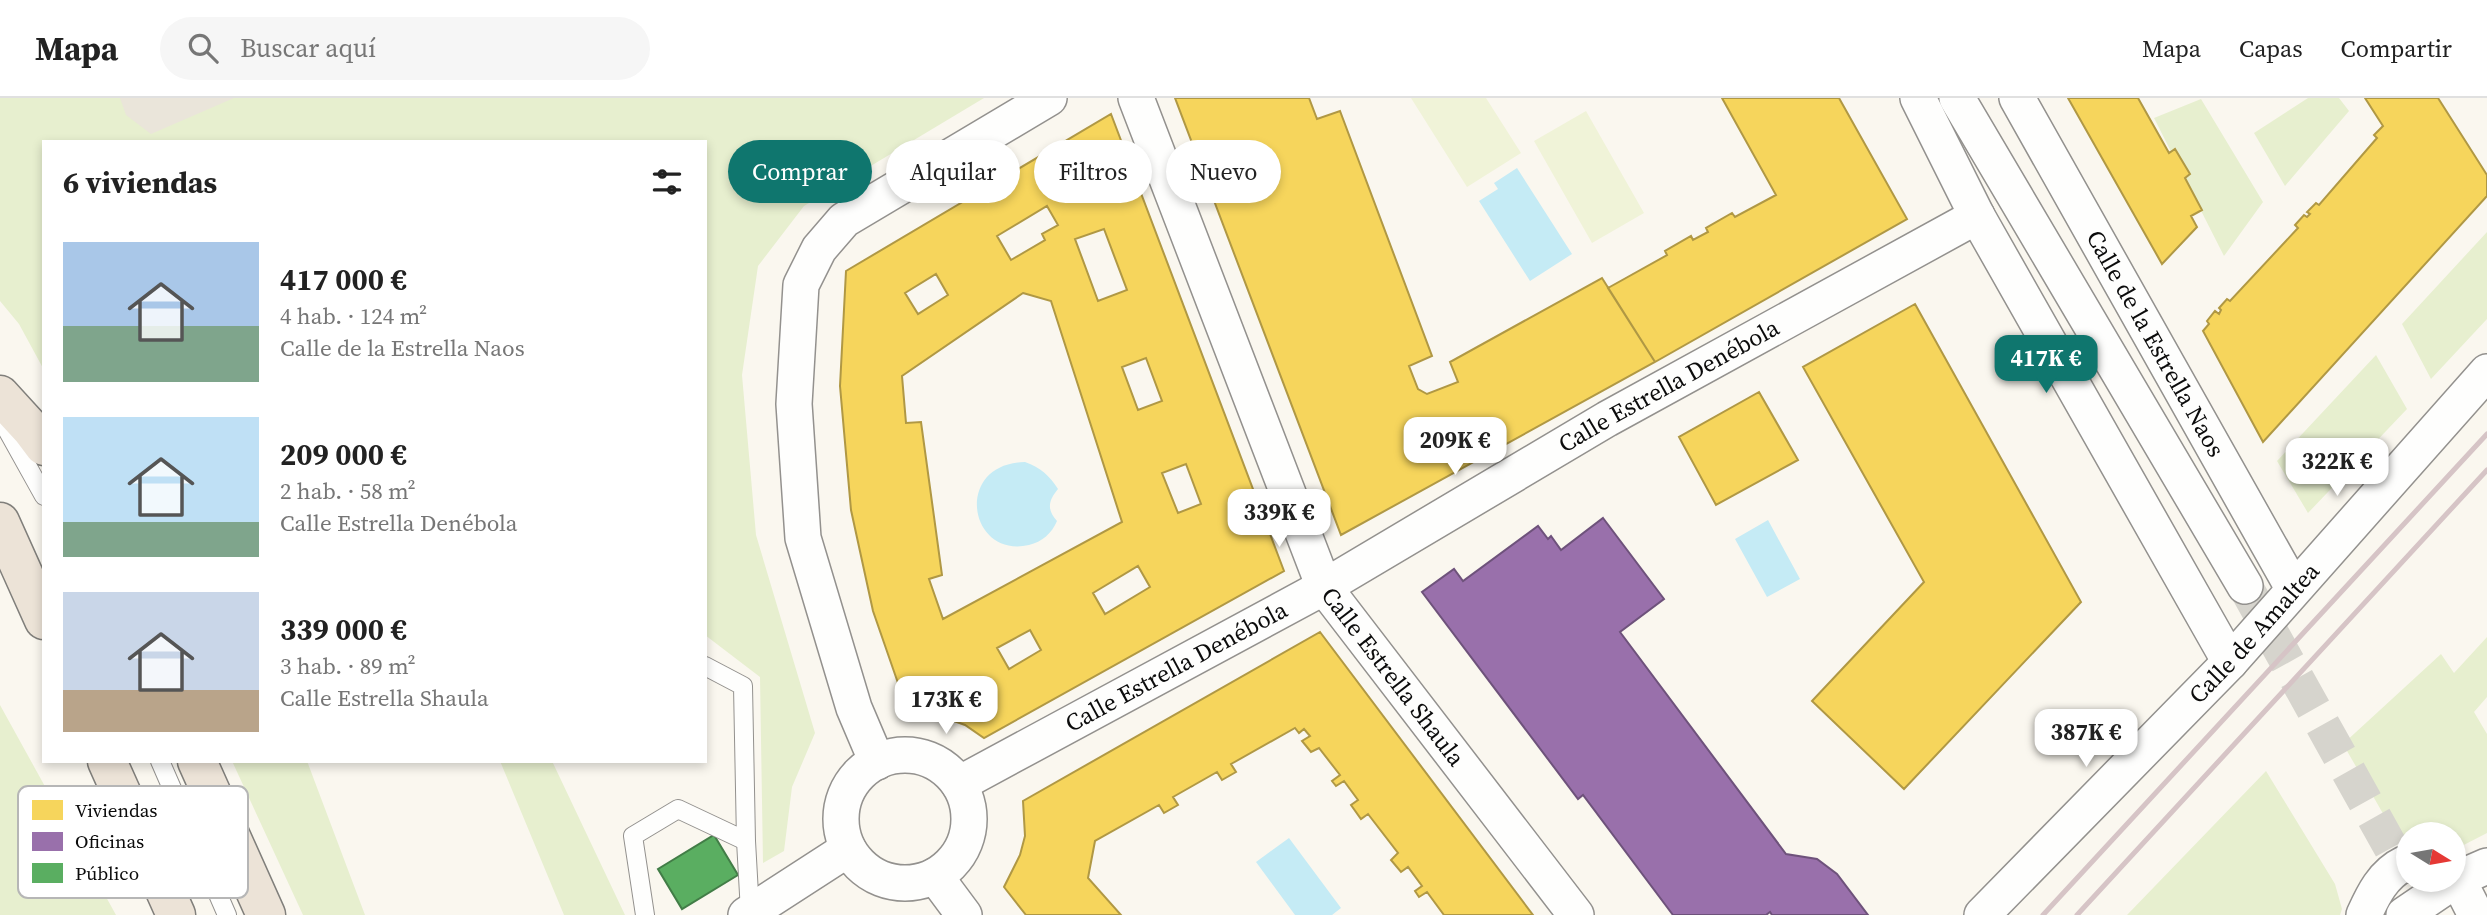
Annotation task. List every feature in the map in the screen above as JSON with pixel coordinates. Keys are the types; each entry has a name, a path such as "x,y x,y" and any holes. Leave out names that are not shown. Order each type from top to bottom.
{"main road":[{"path":"0,395 42,443"},
{"path":"0,522 42,616"},
{"path":"108,763 118,786"},
{"path":"198,763 208,786"},
{"path":"248,875 266,915"},
{"path":"168,898 176,915"}],"street":[{"path":"877,762 854,708 803,538 794,404 801,285 819,248 844,220 1049,98"},
{"name":"Calle Estrella Shaula","path":"1136,98 1324,587 1576,915"},
{"path":"1918,98 1977,216 2230,662"},
{"name":"Calle de la Estrella Naos","path":"1957,98 2245,586"},
{"name":"Calle de la Estrella Naos","path":"2017,98 2293,588"},
{"name":"Calle Estrella Denébola","path":"959,784 1324,587 1607,419 1977,216"},
{"name":"Calle de Amaltea","path":"1982,915 2230,662 2487,372"},
{"path":"913,755 931,760 947,770 959,784 967,804 969,825 964,845 952,863 935,876 916,882 896,883 886,880 860,865 848,849 842,829 842,809 848,789 860,773 877,762 894,756 913,755"},
{"path":"748,913 848,849"},
{"path":"2364,915 2377,888 2396,868"},
{"path":"2466,872 2476,915"},
{"path":"935,876 964,915"},
{"path":"2381,915 2396,887"},
{"path":"2404,915 2437,892"}],"lane":[{"path":"0,416 42,492"},
{"path":"707,667 743,686 748,913"},
{"path":"161,763 171,786"},
{"path":"645,915 633,836 678,809 746,841"},
{"path":"220,898 227,915"}],"green space":[{"path":"0,98 984,98 914,140 886,140 886,157 872,165 872,140 728,140 728,203 809,203 758,266 742,375 756,535 815,733 792,787 784,851 763,863 760,677 707,637 707,140 42,140 42,366 19,324 0,301"},
{"path":"1411,98 1486,98 1521,153 1467,187"},
{"path":"2308,98 2339,98 2349,111 2285,186 2254,133"},
{"path":"2201,99 2263,202 2224,256 2154,118"},
{"path":"1586,111 1644,213 1592,243 1534,141"},
{"path":"2487,232 2487,319 2431,379 2402,324"},
{"path":"2376,355 2407,409 2308,513 2277,461"},
{"path":"2487,637 2487,697 2474,712 2487,734 2487,833 2466,844 2466,822 2396,822 2396,836 2343,744 2441,654 2454,673"},
{"path":"0,705 45,786 18,786 18,898 107,898 116,915 0,915"},
{"path":"233,763 308,763 365,915 303,915 248,796 248,786 244,786"},
{"path":"501,763 553,763 625,915 564,915"},
{"path":"2266,771 2335,884 2342,909 2340,915 2127,915"}],"shaded area":[{"path":"120,98 234,98 151,134 126,115"}],"water":[{"path":"1517,168 1572,254 1530,281 1479,201 1498,189 1494,183"},
{"path":"1025,462 1044,472 1058,489 1050,505 1057,521 1049,533 1038,542 1008,545 993,538 982,525 977,509 979,492 987,477 1002,466"},
{"path":"1768,520 1800,579 1767,597 1735,539"},
{"path":"1289,838 1341,908 1332,915 1295,915 1256,862"}],"building: Viviendas":[{"path":"1175,98 1309,98 1317,119 1340,111 1432,356 1409,366 1418,389 1427,394 1458,382 1450,362 1602,278 1655,362 1341,535 1215,203 1281,203 1281,140 1191,140"},
{"path":"1722,98 1839,98 1907,219 1655,362 1608,288 1667,255 1665,251 1691,236 1693,240 1708,232 1706,228 1732,213 1735,217 1776,195"},
{"path":"2068,98 2138,98 2169,153 2175,149 2190,174 2185,178 2202,210 2191,216 2197,227 2162,264"},
{"path":"2365,98 2438,98 2487,175 2487,196 2263,442 2203,331 2215,311 2219,314 2219,308 2227,299 2230,301 2298,228 2295,225 2304,215 2307,217 2310,214 2307,212 2316,203 2319,205 2377,138 2374,135 2383,126"},
{"path":"1111,114 1121,140 1067,140"},
{"path":"1034,160 1034,203 1145,203 1284,571 984,738 965,725 907,709 873,611 851,510 840,386 846,271 961,203 1020,203 1020,168","holes":["1047,206 1058,225 1042,234 1045,240 1011,260 997,236","1104,229 1127,290 1098,301 1075,239","936,274 948,295 918,314 905,293","1023,293 1051,301 1122,522 943,619 929,579 942,575 921,422 906,423 902,376","1146,358 1162,401 1138,410 1122,367","1186,464 1201,504 1178,513 1162,473","1138,566 1150,587 1105,614 1093,593","1030,630 1041,650 1009,669 997,648"]},
{"path":"1915,304 2081,602 1904,789 1812,701 1924,582 1803,367"},
{"path":"1759,392 1798,460 1716,505 1679,437"},
{"path":"1320,632 1533,915 1444,915 1427,892 1419,897 1415,891 1422,886 1408,867 1401,872 1391,860 1398,853 1368,814 1361,819 1351,805 1358,800 1344,781 1336,786 1332,781 1340,775 1319,748 1311,752 1302,741 1310,736 1304,729 1299,733 1295,728 1231,764 1236,772 1222,780 1217,772 1173,797 1178,805 1164,813 1159,805 1095,841 1088,878 1121,915 1026,915 1004,887 1020,855 1025,836 1023,801"}],"building: Oficinas":[{"path":"1603,518 1664,599 1620,632 1786,854 1817,859 1837,874 1868,915 1772,915 1770,912 1766,915 1673,915 1583,795 1578,799 1422,592 1454,569 1463,581 1538,526 1548,539 1551,536 1561,550"}],"building: Público":[{"path":"714,835 738,875 682,909 658,869"}],"tunnel":[{"path":"2245,586 2396,857"}],"railway":[{"path":"2043,915 2487,434"},
{"path":"2077,915 2487,470"}]}
